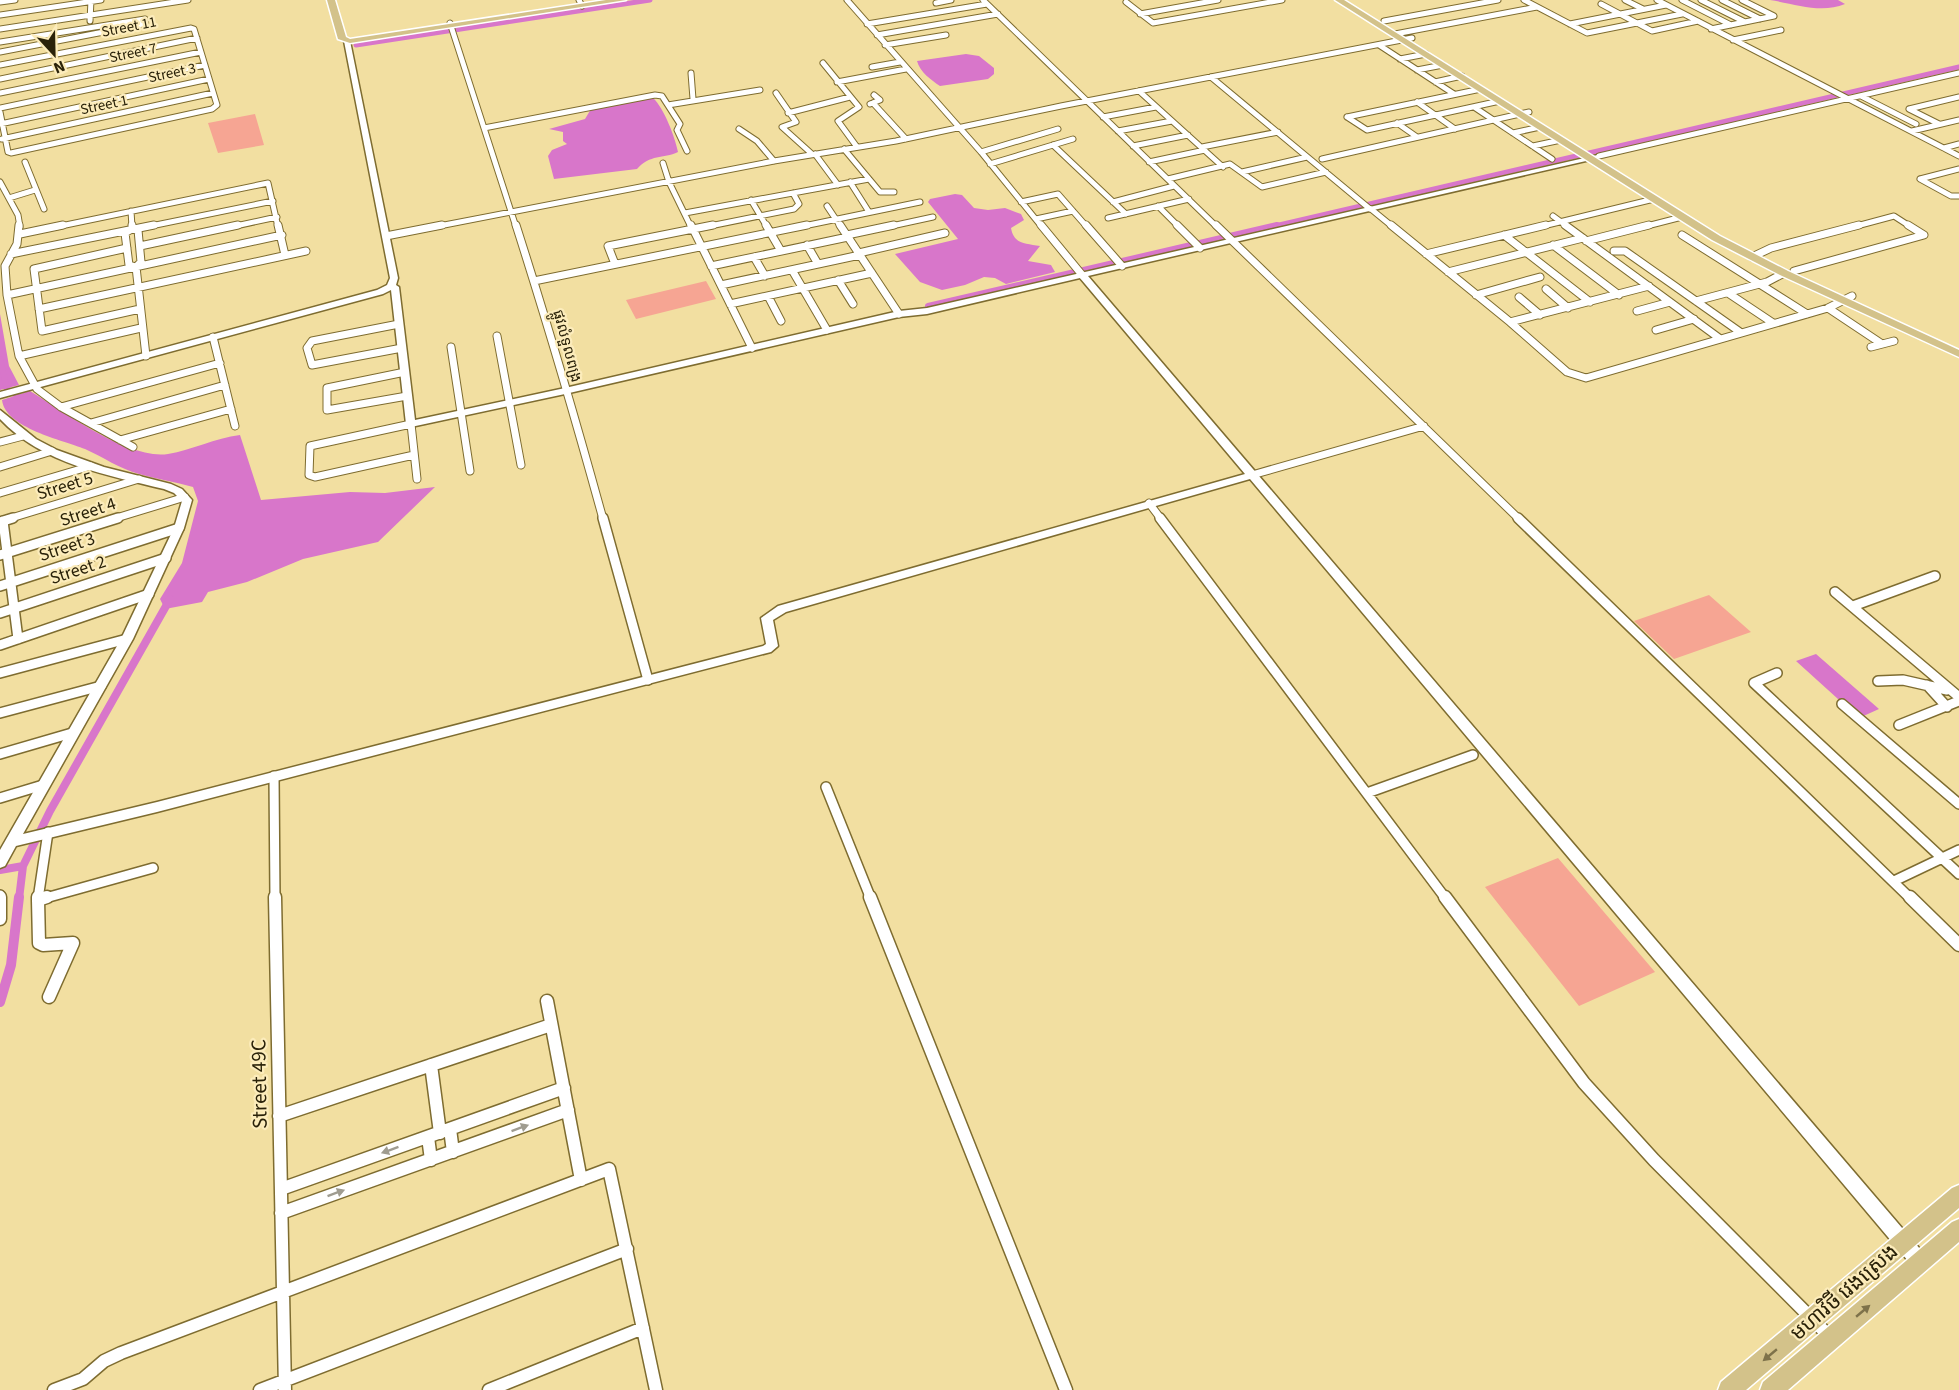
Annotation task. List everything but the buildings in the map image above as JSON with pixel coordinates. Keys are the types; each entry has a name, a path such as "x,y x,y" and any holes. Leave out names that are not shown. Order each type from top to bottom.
{"main road":[{"path":"332,0 342,39 350,34 452,28"},
{"path":"350,34 452,28 601,0"},
{"path":"580,3 622,0"},
{"path":"1340,0 1404,36 1755,255"},
{"path":"1349,0 1384,21 1426,54 1500,101 1525,113 1540,127 1561,140 1590,154 1654,199 1716,238 1959,346"},
{"path":"1849,298 1959,354"},
{"name":"មហាវិថី វេងស្រេង","path":"1729,1390 1959,1195"},
{"name":"មហាវិថី វេងស្រេង","path":"1771,1390 1959,1229"}],"street":[{"path":"0,2 15,0"},
{"path":"0,15 100,0"},
{"path":"0,28 176,0"},
{"path":"90,14 188,0"},
{"path":"847,0 981,152 1080,273 1920,1262"},
{"path":"936,3 951,0"},
{"path":"1138,0 1126,2 1153,23 1282,0"},
{"path":"1178,0 1185,5"},
{"path":"1140,14 1214,0 1226,10"},
{"path":"1384,21 1498,0"},
{"path":"1524,0 1589,33 1682,14"},
{"path":"1625,0 1643,9"},
{"path":"1657,0 1959,156"},
{"path":"1683,0 1731,25"},
{"path":"1701,0 1745,22"},
{"path":"1722,0 1760,19"},
{"path":"1712,29 1774,16 1742,0"},
{"path":"91,1 90,27 122,129"},
{"path":"867,24 985,2 1959,945"},
{"path":"1601,4 1652,31 1698,21"},
{"path":"1570,24 1666,5"},
{"path":"386,236 774,161 906,139 1087,101 1379,45 1404,36 1537,7"},
{"path":"876,35 998,14"},
{"path":"0,42 146,19 143,24 0,52"},
{"name":"Street 11","path":"0,65 191,28 194,29 197,39"},
{"name":"ផ្លូវលំទួលពង្រ","path":"452,28 534,281 648,680"},
{"path":"1733,40 1781,30"},
{"path":"1,395 380,292 391,286 394,278 350,34"},
{"path":"885,45 946,35"},
{"path":"0,79 197,39 205,65 213,93 215,107 12,153 8,152 3,139 0,110 205,65"},
{"path":"1379,45 1454,94"},
{"name":"Street 7","path":"0,93 201,52"},
{"path":"1400,59 1426,54"},
{"path":"872,67 900,62"},
{"path":"823,63 859,107"},
{"path":"1417,70 1443,65"},
{"path":"837,82 906,69"},
{"path":"692,74 693,99"},
{"path":"414,455 315,477 309,476 310,446 565,391 899,314 927,311 1197,245 1590,154 1956,74 1959,78"},
{"path":"1436,82 1461,76"},
{"path":"1211,77 1568,372 1586,378 1828,308 1849,298"},
{"name":"Street 3","path":"2,123 209,79"},
{"path":"1481,89 1347,117 1364,129 1500,101"},
{"path":"668,105 693,99 760,90"},
{"path":"1139,91 1223,167"},
{"name":"Street 1","path":"3,139 213,93"},
{"path":"776,93 796,122 782,127 813,154 838,184"},
{"path":"484,128 650,95 662,96 680,124 677,130 687,152"},
{"path":"857,147 838,121 859,107 880,100 874,95"},
{"path":"1861,96 1916,124"},
{"path":"788,113 850,97"},
{"path":"1939,124 1909,109 1959,97"},
{"path":"1436,98 1454,111"},
{"path":"1417,102 1455,129"},
{"path":"873,103 906,139"},
{"path":"1103,117 1156,107"},
{"path":"1474,107 1552,159"},
{"path":"1322,159 1525,113"},
{"path":"1912,131 1959,120"},
{"path":"1118,131 1172,121"},
{"path":"1397,123 1417,137"},
{"path":"1513,133 1540,127"},
{"path":"739,129 757,141 774,161"},
{"path":"981,152 1058,129"},
{"path":"1050,132 1064,142"},
{"path":"1149,162 1278,132"},
{"path":"1133,146 1188,135"},
{"path":"990,164 1073,139"},
{"path":"1533,146 1561,140"},
{"path":"1944,148 1959,144"},
{"path":"1053,145 1126,214"},
{"path":"844,149 882,194 894,192"},
{"path":"1242,172 1307,157"},
{"path":"25,162 44,209"},
{"path":"663,164 669,182 752,348"},
{"path":"1168,179 1230,164 1262,187 1326,172"},
{"path":"1956,196 1920,179 1959,169"},
{"path":"685,213 869,179"},
{"path":"0,182 18,215 20,234 5,266 7,295 19,356 29,387 133,447"},
{"path":"850,182 868,212"},
{"path":"20,234 268,183 285,255"},
{"path":"1051,186 1120,264"},
{"path":"1113,202 1174,186"},
{"path":"9,198 35,190"},
{"path":"615,264 608,246 798,207 799,204 793,194"},
{"path":"1021,202 1058,194"},
{"path":"1108,218 1189,199"},
{"path":"1426,254 1654,199"},
{"path":"751,200 782,251"},
{"path":"12,254 273,201"},
{"path":"534,281 920,202"},
{"path":"827,206 899,314"},
{"path":"1158,207 1197,245"},
{"path":"131,211 132,229"},
{"path":"1036,219 1073,211"},
{"path":"1552,216 1719,338"},
{"path":"1696,301 1761,284 1789,272 1924,235 1893,216 1771,248 1755,255"},
{"path":"140,246 277,217"},
{"path":"711,266 933,217"},
{"path":"1448,272 1553,245 1682,217"},
{"path":"1167,226 1176,224"},
{"path":"132,229 138,230 140,246 141,262 136,267 129,265 125,233 132,229"},
{"path":"721,285 945,233"},
{"path":"1504,235 1590,302"},
{"path":"1682,235 1807,314"},
{"path":"7,295 282,236"},
{"path":"1697,244 1716,238"},
{"path":"807,245 819,264"},
{"path":"1553,245 1619,295"},
{"path":"127,248 34,269 42,331 140,309"},
{"path":"1614,251 1625,250 1740,332"},
{"path":"39,309 306,251"},
{"path":"754,256 765,276"},
{"path":"136,267 141,328 146,356"},
{"path":"792,270 827,330"},
{"path":"730,304 872,273"},
{"path":"1476,295 1540,277"},
{"path":"838,280 852,304"},
{"path":"391,286 395,287 417,479"},
{"path":"1510,322 1649,286"},
{"path":"1546,289 1568,308"},
{"path":"1728,292 1773,323"},
{"path":"768,296 781,321"},
{"path":"1519,297 1540,315"},
{"path":"1637,311 1670,302"},
{"path":"1828,308 1882,344"},
{"path":"1656,330 1694,319"},
{"path":"399,324 312,341 307,348 312,364 402,348"},
{"path":"19,356 141,328"},
{"path":"496,336 521,465"},
{"path":"213,337 236,426"},
{"path":"1871,347 1894,341"},
{"path":"451,347 470,471"},
{"path":"61,407 220,363"},
{"path":"405,372 327,388 327,410 407,396"},
{"path":"90,423 225,386"},
{"path":"120,440 231,409"},
{"path":"0,862 5,844 43,785 127,639 166,558 187,502 185,497 167,486 91,466 52,451 23,436 2,418"},
{"path":"5,844 770,648 772,645 767,618 782,609 1424,426"},
{"path":"0,442 23,436"},
{"path":"0,466 52,451"},
{"path":"0,493 91,466"},
{"name":"Street 5","path":"1,522 140,479"},
{"name":"Street 4","path":"4,554 185,497"},
{"path":"1149,503 1584,1083 1654,1160 1831,1338"},
{"path":"1,522 18,639"},
{"name":"Street 3","path":"0,586 179,528"},
{"name":"Street 2","path":"0,613 166,558"},
{"path":"1853,606 1935,576"},
{"path":"1836,592 1957,696"},
{"path":"0,645 149,594"},
{"path":"0,673 127,639"},
{"path":"1778,673 1754,684 1959,874"},
{"path":"1878,681 1903,680 1927,685 1957,696"},
{"path":"1927,685 1947,706"},
{"path":"0,713 101,686"},
{"path":"1899,725 1947,706 1957,696"},
{"path":"1842,704 1959,804"},
{"path":"0,754 72,733"},
{"path":"1367,793 1473,755"},
{"name":"Street 49C","path":"274,776 285,1385"},
{"path":"0,798 43,785"},
{"path":"826,787 1066,1390"},
{"path":"47,832 38,900 39,943 43,945 73,943 49,997"},
{"path":"1894,881 1959,850"},
{"path":"38,900 153,867"},
{"path":"0,895 0,919"},
{"path":"547,1001 581,1180"},
{"path":"279,1116 552,1025"},
{"path":"431,1065 439,1133 431,1160"},
{"path":"281,1189 564,1089"},
{"path":"281,1213 568,1110"},
{"path":"439,1133 453,1152"},
{"path":"54,1390 83,1379 104,1361 121,1353 609,1169 656,1390"},
{"path":"260,1390 285,1385 627,1249"},
{"path":"489,1390 643,1328"}],"shaded area":[{"path":"1770,0 1838,0 1845,4 1818,8"},
{"path":"966,54 979,56 994,68 994,74 988,79 940,86 923,72 917,61"},
{"path":"653,98 668,123 678,152 647,161 637,169 554,179 548,156 552,150 567,144 563,141 563,132 549,129 585,119 591,109"},
{"path":"255,114 264,145 218,153 208,123"},
{"path":"955,194 962,195 974,208 988,210 1005,208 1021,214 1024,220 1011,228 1015,238 1021,242 1040,246 1028,261 1051,265 1055,272 1006,284 995,278 984,277 965,285 942,290 920,282 895,254 958,239 928,202 930,199"},
{"path":"706,281 716,299 636,319 626,300"},
{"path":"0,314 9,366 19,385 0,390"},
{"path":"30,391 97,433 134,450 152,454 168,454 240,435 261,500 350,492 385,493 435,487 378,542 303,559 247,582 208,592 202,602 165,609 160,599 182,563 198,501 193,487 132,472 85,449 36,432 24,425 13,418 6,410 2,400"},
{"path":"1709,595 1751,632 1674,659 1634,621"},
{"path":"1816,654 1879,709 1859,718 1796,661"},
{"path":"1558,858 1655,972 1579,1006 1485,887"}],"waterway":[{"path":"356,45 650,0"},
{"path":"1270,227 1959,67"},
{"path":"928,306 1277,225"},
{"path":"0,359 7,389 25,401"},
{"path":"23,866 50,811 170,599"},
{"path":"0,870 23,866"},
{"path":"19,899 23,866"},
{"path":"0,1002 11,965 19,897"}]}
